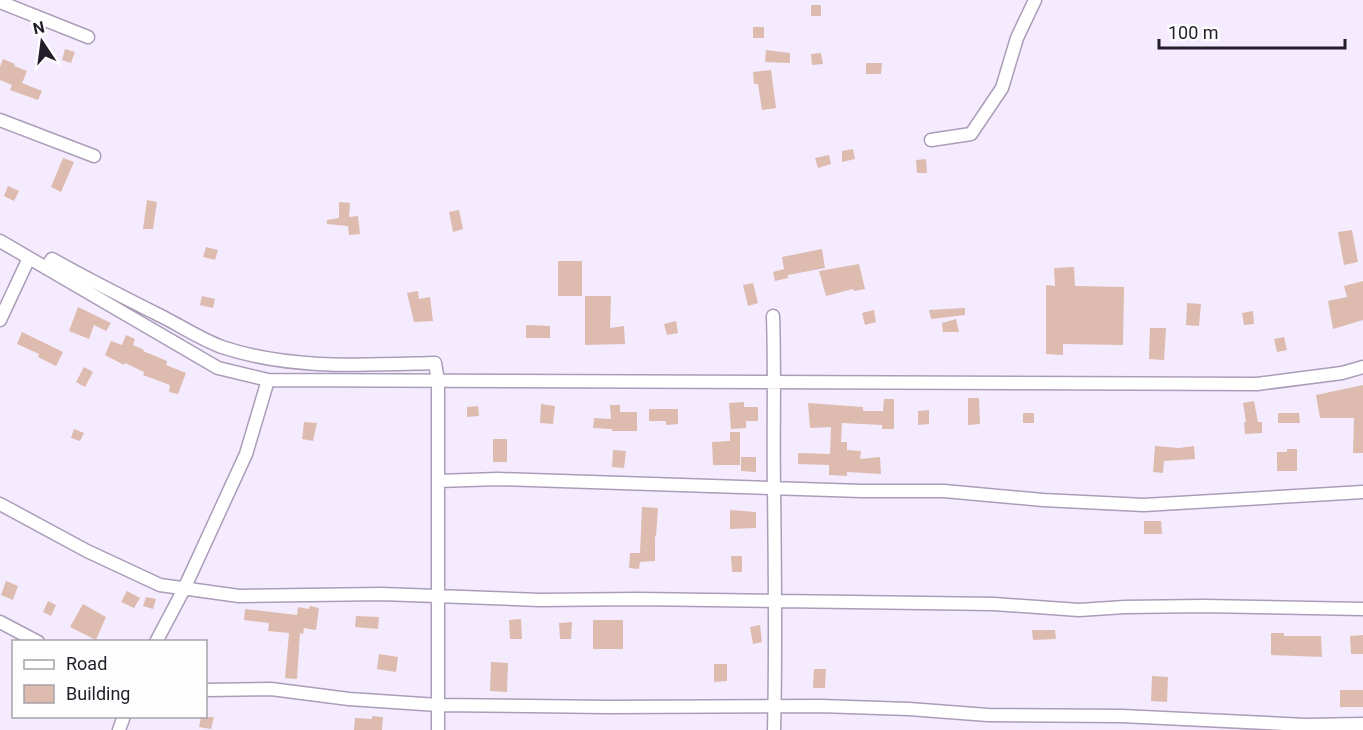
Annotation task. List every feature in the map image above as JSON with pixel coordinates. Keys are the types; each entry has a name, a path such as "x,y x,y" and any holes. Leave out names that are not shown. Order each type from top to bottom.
{"street":[{"path":"931,140 971,134 1002,88 1017,38 1035,0"},
{"path":"0,2 88,37"},
{"path":"0,120 94,156"},
{"path":"0,241 218,368 268,380 1257,384 1342,373 1363,367"},
{"path":"0,320 29,258"},
{"path":"46,268 52,259 222,346 292,362 435,363 438,381 438,730"},
{"path":"772,316 775,383 776,552 774,730"},
{"path":"157,640 184,589 246,454 268,380"},
{"path":"438,481 498,479 944,491 1043,500 1144,505 1363,492"},
{"path":"0,504 78,546 160,585 239,596 340,593 540,600 774,600 994,604 1079,610 1192,606 1363,609"},
{"path":"0,622 34,640"},
{"path":"207,690 272,689 349,699 438,705 608,707 774,705 909,709 988,715 1122,716 1306,725 1363,724"}],"building":[{"path":"811,5 821,5 821,16 811,16"},
{"path":"753,27 764,27 764,38 753,38"},
{"path":"65,49 75,52 71,63 62,60"},
{"path":"766,50 790,53 790,63 765,62"},
{"path":"821,53 823,64 812,65 811,54"},
{"path":"3,59 27,71 22,83 42,91 38,100 10,90 12,85 0,80 0,67"},
{"path":"866,63 882,63 881,74 866,74"},
{"path":"771,70 776,108 762,110 758,84 754,84 753,72"},
{"path":"853,149 855,159 842,162 842,151"},
{"path":"829,155 831,164 818,168 815,158"},
{"path":"63,158 74,162 61,192 51,187"},
{"path":"926,159 927,173 917,173 916,160"},
{"path":"8,186 19,191 14,201 4,196"},
{"path":"147,200 157,202 153,229 143,229"},
{"path":"339,202 350,203 349,217 358,216 360,234 349,235 348,226 327,224 327,220 339,218"},
{"path":"459,210 463,229 453,232 449,212"},
{"path":"1352,230 1358,262 1344,265 1338,232"},
{"path":"206,247 218,250 215,260 203,257"},
{"path":"822,249 825,268 788,275 788,278 775,281 773,272 784,269 782,257"},
{"path":"558,261 582,261 582,296 558,296"},
{"path":"859,264 865,289 854,291 853,289 826,296 819,271"},
{"path":"1074,267 1075,286 1124,287 1123,345 1063,344 1063,355 1046,354 1046,285 1055,286 1054,268"},
{"path":"1363,281 1363,320 1333,329 1328,301 1347,297 1344,286"},
{"path":"753,283 758,303 748,306 743,285"},
{"path":"418,291 419,299 430,297 433,321 414,322 407,293"},
{"path":"202,296 215,299 213,308 200,305"},
{"path":"585,296 611,296 610,328 624,326 625,344 585,345"},
{"path":"1187,303 1201,304 1199,326 1186,325"},
{"path":"78,307 111,323 106,331 94,325 89,339 69,331"},
{"path":"965,308 965,315 931,319 929,310"},
{"path":"874,310 876,322 865,325 862,313"},
{"path":"1253,311 1254,324 1244,325 1242,313"},
{"path":"956,319 959,332 943,332 942,323"},
{"path":"676,321 678,333 667,335 664,324"},
{"path":"526,325 550,326 550,338 526,338"},
{"path":"1150,328 1166,328 1164,360 1149,359"},
{"path":"22,332 63,352 56,366 38,357 39,354 17,344"},
{"path":"126,335 135,339 133,345 167,361 166,365 186,373 178,394 169,392 170,385 143,375 144,372 105,355 111,341 122,345"},
{"path":"1284,337 1287,350 1277,352 1274,339"},
{"path":"84,367 93,372 85,387 76,382"},
{"path":"1363,385 1363,453 1353,453 1354,418 1320,418 1316,395"},
{"path":"968,398 979,398 980,424 968,425"},
{"path":"884,399 894,399 894,429 882,429 882,425 842,423 841,442 847,442 847,450 861,451 860,459 880,457 881,474 847,472 847,476 829,475 829,465 798,464 798,453 830,454 831,427 810,428 808,403 863,407 863,411 883,411"},
{"path":"1254,401 1258,422 1262,422 1262,433 1245,434 1243,403"},
{"path":"744,402 744,407 758,407 758,421 746,421 746,428 731,429 729,403"},
{"path":"541,404 555,406 553,424 540,423"},
{"path":"610,405 620,405 620,412 637,412 637,431 593,428 594,418 611,419"},
{"path":"478,406 479,416 467,417 467,407"},
{"path":"649,409 678,409 678,424 666,425 666,421 649,421"},
{"path":"929,410 929,424 918,425 918,411"},
{"path":"1023,413 1034,413 1034,423 1023,423"},
{"path":"1278,413 1299,413 1300,423 1278,423"},
{"path":"304,422 317,423 313,441 302,439"},
{"path":"74,429 84,433 80,441 71,438"},
{"path":"730,432 740,432 740,465 713,465 712,442 730,441"},
{"path":"493,439 507,439 507,462 493,462"},
{"path":"1155,446 1179,448 1194,446 1195,459 1164,461 1163,473 1153,472"},
{"path":"1287,449 1297,449 1297,471 1277,471 1277,452 1287,452"},
{"path":"613,450 626,451 624,468 612,467"},
{"path":"741,457 756,457 756,472 741,471"},
{"path":"642,507 658,508 655,561 640,562 639,569 629,568 630,553 640,553"},
{"path":"730,510 756,512 756,528 730,529"},
{"path":"1144,521 1161,521 1162,534 1144,534"},
{"path":"731,556 742,556 742,572 732,572"},
{"path":"6,581 18,586 13,600 1,595"},
{"path":"127,591 140,598 134,608 121,602"},
{"path":"146,597 156,599 153,609 143,606"},
{"path":"48,601 56,605 51,616 43,612"},
{"path":"83,604 106,617 96,640 70,627"},
{"path":"310,606 319,608 316,630 304,628 303,634 300,633 297,679 285,678 289,633 268,631 269,623 244,620 245,609 297,615 298,607 309,609"},
{"path":"356,616 379,617 378,629 355,627"},
{"path":"521,619 522,639 510,639 509,620"},
{"path":"593,620 623,620 623,649 593,649"},
{"path":"572,622 571,639 560,639 559,623"},
{"path":"760,625 762,642 753,644 750,627"},
{"path":"1032,630 1055,630 1056,639 1033,640"},
{"path":"1271,633 1284,633 1284,636 1321,636 1322,657 1271,655"},
{"path":"1363,635 1363,654 1351,654 1350,636"},
{"path":"379,654 398,657 396,672 377,669"},
{"path":"491,662 508,663 507,692 490,691"},
{"path":"714,664 727,664 727,681 714,682"},
{"path":"814,669 826,669 825,688 813,688"},
{"path":"1152,676 1168,677 1167,702 1151,701"},
{"path":"1340,690 1363,690 1363,707 1340,707"},
{"path":"372,716 383,717 382,730 354,730 355,718 372,719"},
{"path":"214,717 211,729 199,727 201,718"}]}
